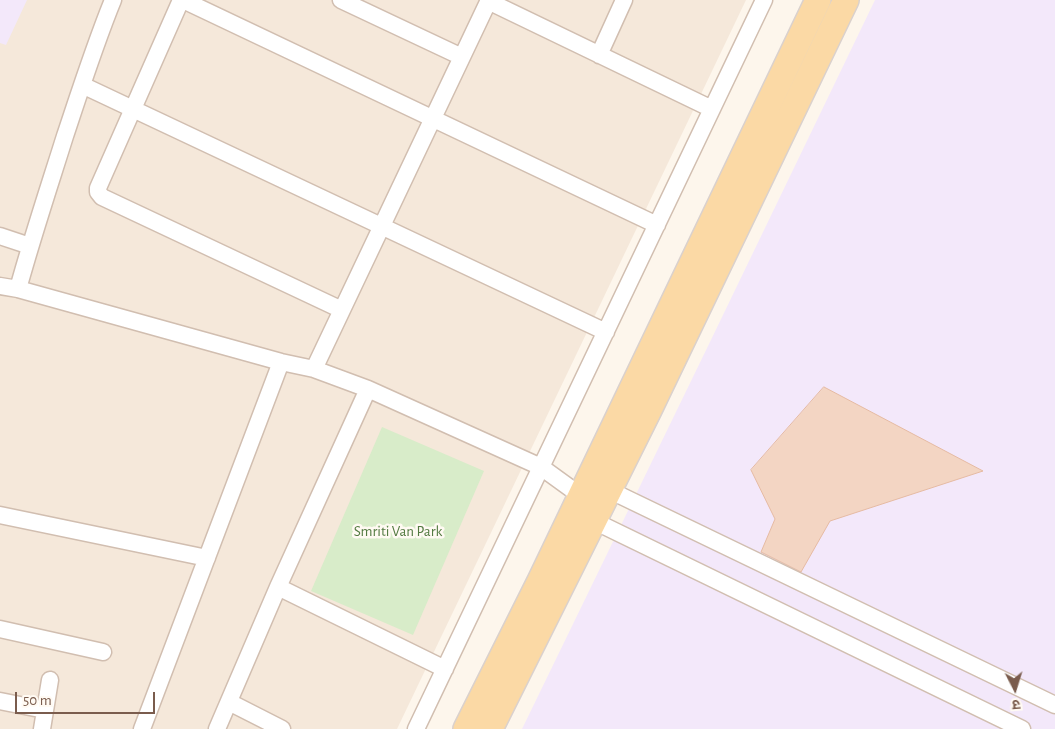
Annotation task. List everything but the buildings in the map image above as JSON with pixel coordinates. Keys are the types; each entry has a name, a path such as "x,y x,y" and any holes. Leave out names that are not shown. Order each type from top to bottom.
{"main road":[{"path":"466,729 581,496 818,0"},
{"path":"490,729 594,521 846,0"}],"street":[{"path":"18,289 82,85 113,0"},
{"path":"342,310 102,197 98,192 98,188 182,0 657,225"},
{"path":"341,0 462,57"},
{"path":"599,54 624,0"},
{"path":"416,729 764,0"},
{"path":"314,369 489,1 712,109"},
{"path":"82,85 606,332"},
{"path":"0,236 30,246"},
{"path":"0,286 18,289 281,362 314,369 368,389 542,467 581,496 594,521 1022,729"},
{"path":"142,729 281,362"},
{"path":"217,729 278,587 368,389"},
{"path":"581,496 609,490 1055,705"},
{"path":"0,515 207,558"},
{"path":"278,587 445,669"},
{"path":"0,629 103,652"},
{"path":"42,729 50,680"},
{"path":"0,701 45,710"},
{"path":"229,702 282,729"}],"shaded area":[{"path":"0,0 746,0 397,729 0,729"},
{"path":"0,0 27,0 6,45 0,43"},
{"path":"875,0 1055,0 1055,729 522,729 709,344"}],"green space":[{"name":"Smriti Van Park","path":"382,427 484,471 413,635 311,591"}]}
